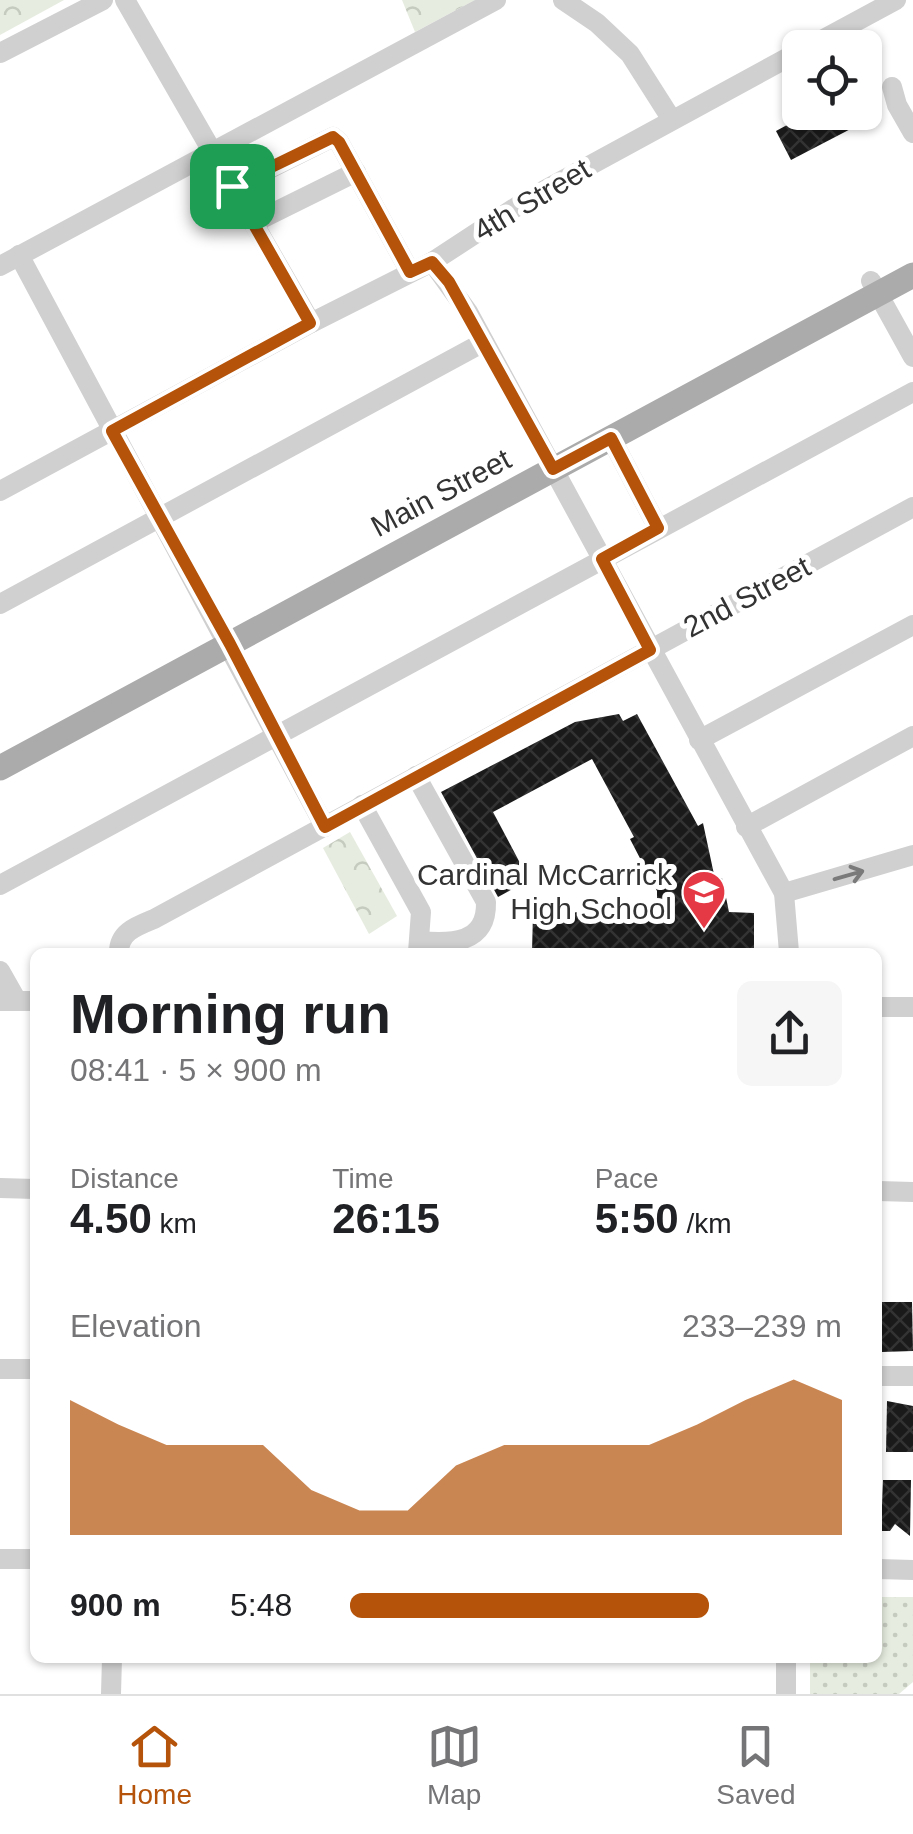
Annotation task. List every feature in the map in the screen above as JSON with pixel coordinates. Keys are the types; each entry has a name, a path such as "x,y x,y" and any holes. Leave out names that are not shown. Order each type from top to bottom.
{"main road":[{"name":"Main Street","path":"550,463 611,438 875,287 913,258"},
{"name":"Main Street","path":"0,768 226,638 875,287 913,275"},
{"name":"Main Street","path":"0,751 226,638"}],"street":[{"path":"124,0 310,323"},
{"path":"0,266 496,0"},
{"path":"563,0 597,23 630,54 672,120"},
{"path":"840,30 896,0"},
{"path":"0,53 101,1"},
{"name":"4th Street","path":"0,491 310,323 432,262 530,198 782,61"},
{"path":"892,87 913,133"},
{"path":"232,186 333,137 410,272"},
{"path":"253,223 356,172"},
{"path":"19,256 325,827"},
{"path":"432,262 449,282 484,342 784,894 789,948"},
{"path":"875,287 913,358"},
{"path":"0,604 484,342"},
{"path":"0,885 913,392"},
{"path":"611,438 658,528"},
{"name":"2nd Street","path":"118,948 130,928 154,919 913,508"},
{"path":"699,740 913,625"},
{"path":"746,827 913,736"},
{"path":"362,806 421,912 419,946 449,944 475,934 486,916 486,902 416,776"},
{"path":"784,894 913,855"},
{"path":"0,971 17,1001"},
{"path":"882,1007 913,1007"},
{"path":"0,1188 30,1188"},
{"path":"882,1192 913,1192"},
{"path":"0,1369 30,1369"},
{"path":"882,1376 913,1376"},
{"path":"0,1558 30,1559"},
{"path":"882,1570 913,1570"},
{"path":"111,1694 112,1663"},
{"path":"786,1663 786,1694"}],"green space":[{"path":"0,0 64,0 0,35"},
{"path":"402,0 475,0 415,32"},
{"path":"350,832 397,916 369,934 323,848"},
{"path":"882,1597 913,1597 913,1682 899,1694 810,1694 810,1663 882,1663"}],"building":[{"path":"782,128 849,130 791,160 776,131"},
{"path":"619,714 623,721 637,714 698,826 703,823 715,879 722,878 729,912 754,913 754,948 532,948 533,912 657,913 657,891 630,839 634,837 592,759 493,812 529,880 498,897 441,792 575,722"},
{"path":"882,1302 912,1302 913,1351 882,1352"},
{"path":"887,1401 913,1406 913,1452 886,1452"},
{"path":"883,1480 911,1480 910,1536 895,1524 890,1531 882,1531"}],"place":[{"name":"Cardinal McCarrick High School","path":"704,930"}],"route":[{"path":"333,137 410,272 432,262 449,282 553,469 611,438 658,528 602,559 650,650 325,827 230,644 112,431 310,323 232,186 333,137"}]}
